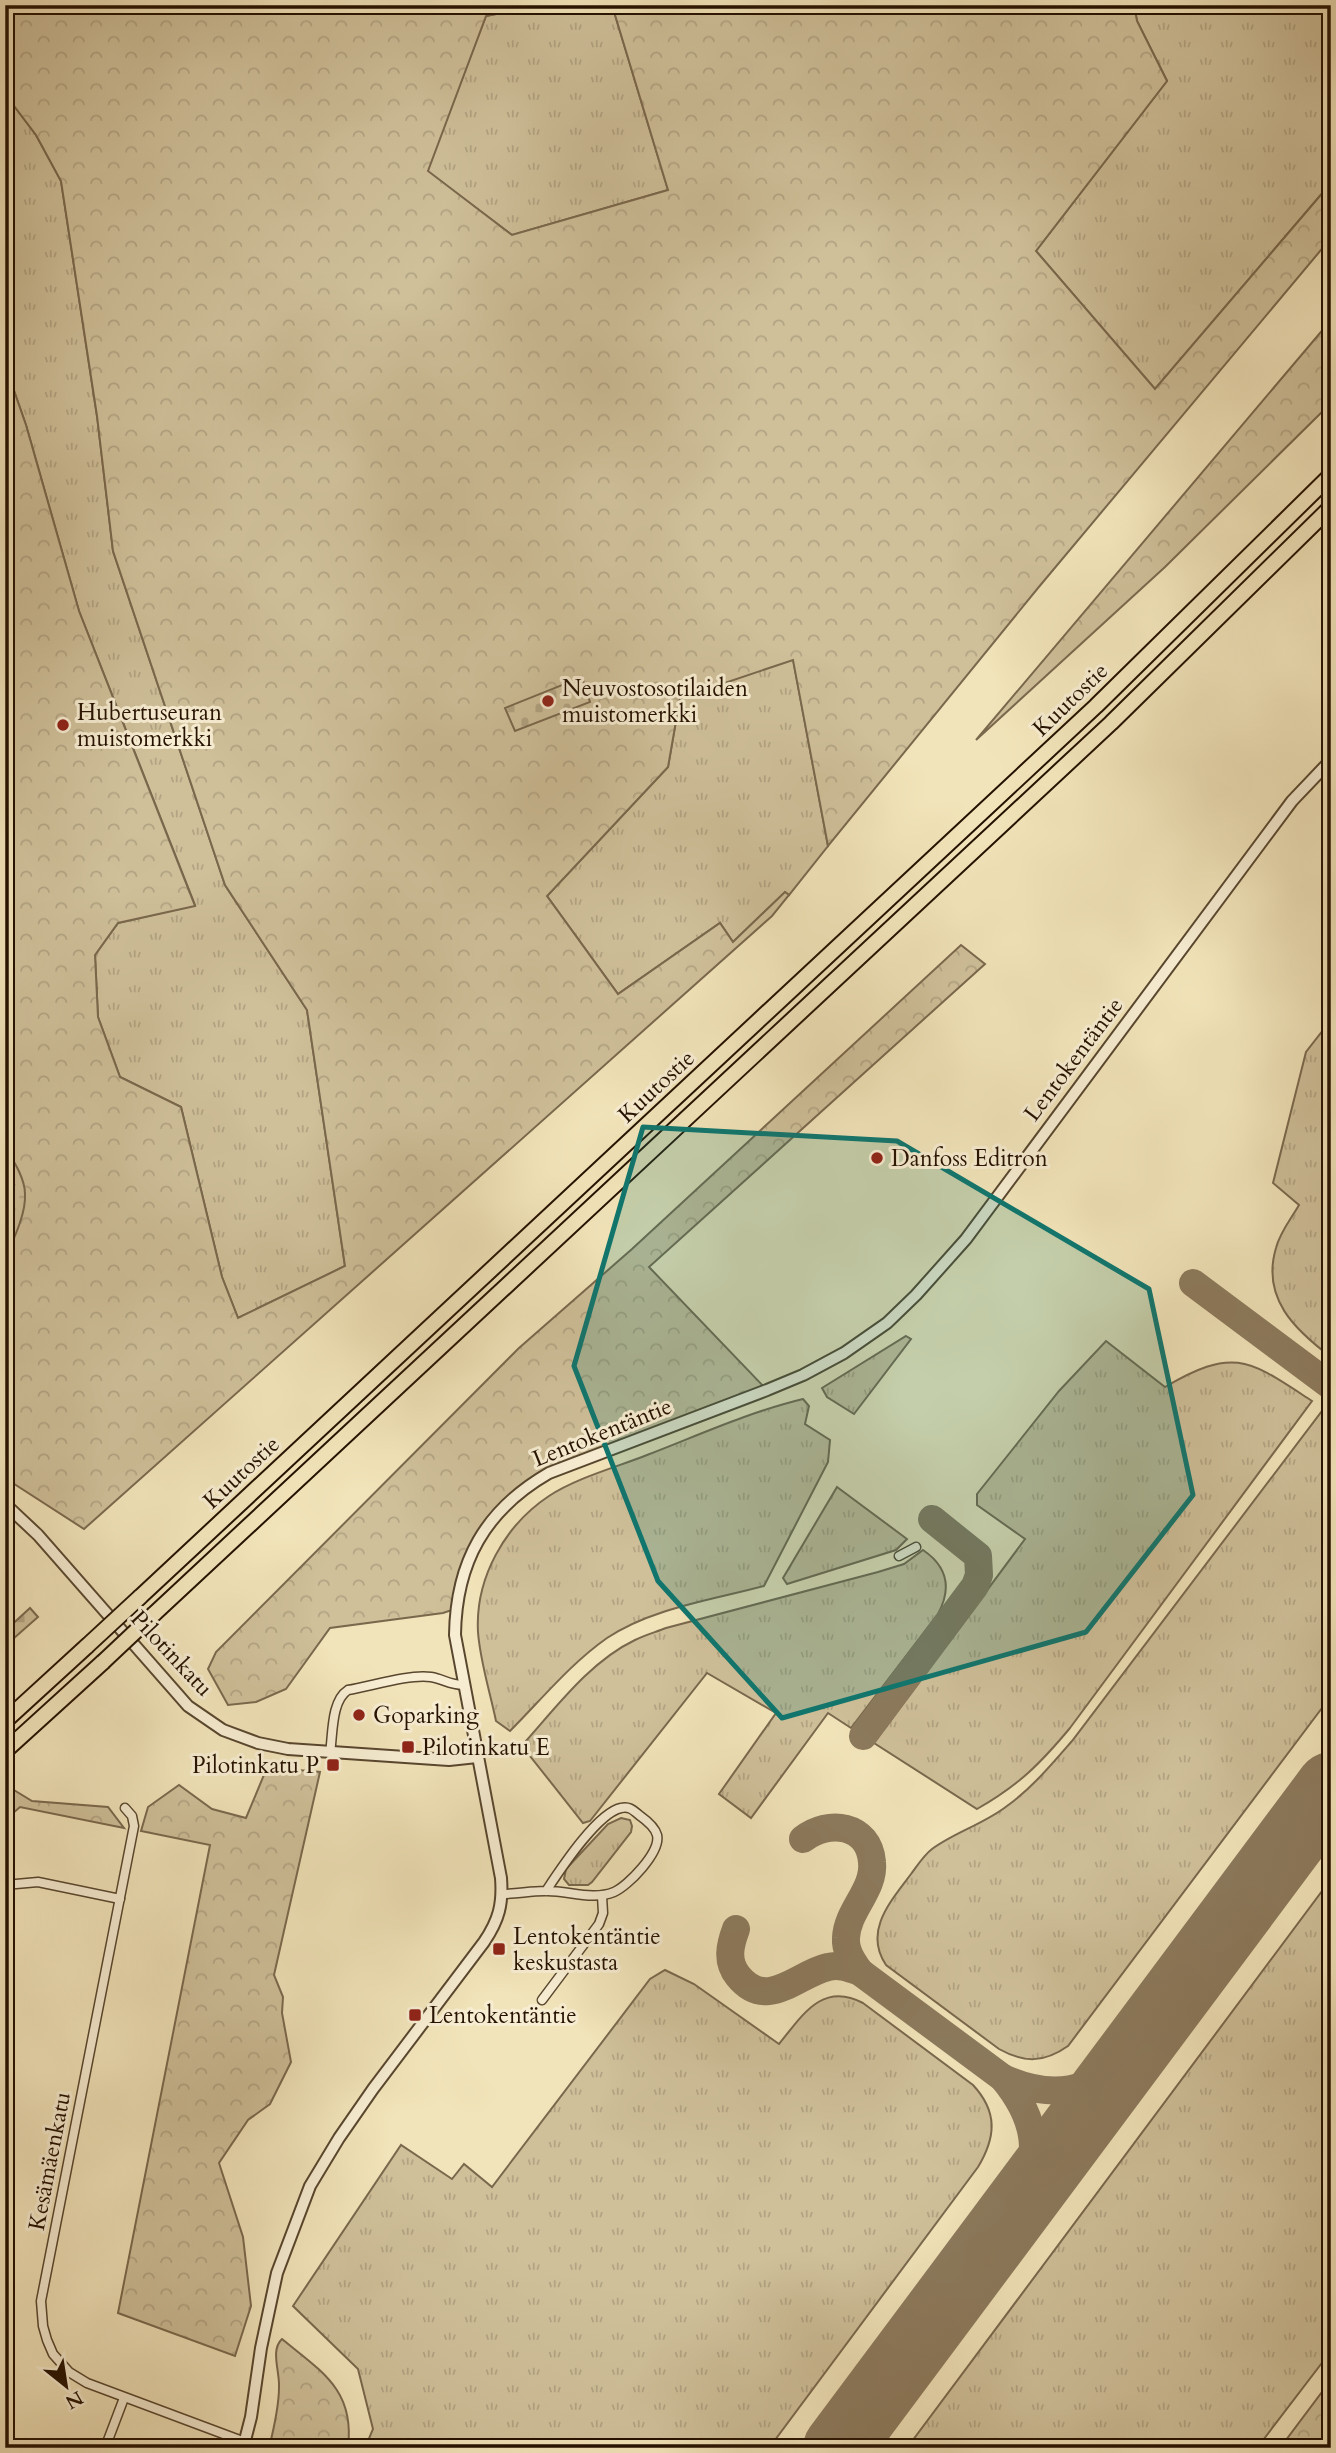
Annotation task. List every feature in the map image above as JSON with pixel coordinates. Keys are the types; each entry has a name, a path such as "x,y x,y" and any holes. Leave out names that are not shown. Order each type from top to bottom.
{"highway":[{"name":"Kuutostie","path":"5,1721 1096,706 1331,475"},
{"name":"Kuutostie","path":"5,1751 1101,732 1331,508"}],"street":[{"name":"Lentokentäntie","path":"244,2445 272,2294 287,2245 310,2186 373,2089 484,1942 500,1914 502,1894 499,1868 455,1635 455,1609 464,1566 488,1524 507,1503 531,1483 549,1473 803,1375 844,1353 887,1323 926,1286 966,1239 1292,801 1331,760"},
{"name":"Pilotinkatu","path":"5,1504 38,1535 188,1706 223,1730 258,1743 288,1749 449,1760 477,1757"},
{"path":"899,1556 916,1547"},
{"path":"330,1753 338,1702 348,1690 419,1677 434,1677 452,1685 463,1685"},
{"path":"502,1894 546,1891 602,1896 616,1891 631,1882 648,1860 657,1839 656,1833 631,1808 622,1807 612,1811 583,1839 546,1891"},
{"name":"Kesämäenkatu","path":"125,1808 132,1816 134,1826 41,2301 43,2326 60,2364 87,2383 244,2445"},
{"path":"5,1885 38,1882 120,1899"},
{"path":"542,2000 599,1924 603,1913 602,1896"},
{"path":"106,2448 124,2398"}],"highlighted area":[{"path":"643,1127 897,1141 1149,1289 1193,1495 1086,1632 782,1718 658,1581 574,1366"}],"green space":[{"path":"5,5 540,5 486,16 428,171 512,235 668,190 612,5 1134,5 1137,21 1167,81 1036,251 1155,389 1331,183 1331,238 1038,588 828,846 793,660 680,698 668,767 547,896 618,994 720,923 733,942 785,892 789,895 772,916 84,1529 5,1478 5,636 14,632 5,601 5,365 26,425 79,611 195,906 118,923 95,955 98,1017 120,1077 181,1107 222,1277 238,1318 345,1266 307,1010 225,885 113,551 97,416 61,181 36,135 5,94"},
{"path":"540,5 612,5 668,190 512,235 427,171 486,16"},
{"path":"1134,5 1331,5 1331,183 1155,389 1036,251 1167,81 1137,21"},
{"path":"5,94 36,135 61,181 97,416 113,551 225,885 307,1010 345,1266 238,1318 222,1277 181,1107 120,1077 98,1017 95,955 118,923 195,905 79,611 26,425 5,365"},
{"path":"1331,320 1331,403 1165,567 976,740"},
{"path":"793,659 828,846 789,895 785,892 733,942 720,923 618,994 547,896 668,767 680,698"},
{"path":"582,677 590,702 515,731 505,708"},
{"path":"961,945 985,964 649,1267 767,1390 549,1473 488,1523 455,1609 443,1613 330,1628 286,1689 256,1702 228,1705 208,1669 216,1652 519,1348 632,1249"},
{"path":"1331,1020 1331,1357 1294,1324 1277,1297 1273,1282 1276,1248 1280,1236 1299,1205 1273,1183 1306,1052"},
{"path":"5,1147 21,1176 25,1202 5,1259"},
{"path":"906,1336 911,1339 854,1414 827,1397 822,1388"},
{"path":"1106,1341 1165,1387 1209,1366 1241,1363 1272,1376 1312,1401 1070,1728 1028,1773 977,1809 874,1743 1025,1539 977,1505 977,1494 1059,1391"},
{"path":"803,1399 809,1406 805,1424 830,1440 828,1462 764,1586 663,1612 625,1628 607,1638 581,1659 510,1731 496,1721 481,1654 478,1612 488,1573 496,1555 519,1522 549,1496 584,1478 744,1417"},
{"path":"1325,1407 1331,1412 1331,1696 1068,2046 1042,2058 1025,2059 1008,2054 886,1965 877,1940 882,1917 895,1895 929,1851 1007,1806 1033,1784 1072,1741"},
{"path":"837,1487 907,1539 896,1550 787,1584 783,1578"},
{"path":"923,1550 938,1564 945,1579 945,1595 938,1614 851,1728 828,1713 751,1818 719,1794 776,1713 707,1673 590,1821 583,1823 530,1756 526,1741 563,1699 604,1660 635,1640 666,1628 904,1564"},
{"path":"30,1608 38,1617 5,1646 5,1631"},
{"path":"266,1770 320,1772 274,1975 283,1997 282,2013 291,2062 270,2104 248,2120 219,2163 243,2237 251,2306 235,2356 118,2313 210,1845 141,1831 148,1807 179,1785 212,1809 246,1818"},
{"path":"9,1787 32,1801 108,1807 124,1828 20,1807 5,1820 5,1790"},
{"path":"621,1818 630,1820 631,1832 592,1882 588,1885 569,1885 564,1879 566,1869 608,1824"},
{"path":"1331,1879 1331,2351 1257,2448 907,2448"},
{"path":"665,1970 694,1984 779,2044 805,2013 824,1999 849,1997 863,2003 973,2085 981,2095 987,2105 992,2125 988,2145 978,2167 769,2448 365,2448 373,2429 358,2369 293,2306 401,2145 452,2179 464,2164 492,2187 650,1979"},
{"path":"282,2339 322,2373 341,2397 349,2428 348,2448 269,2448 279,2395 276,2355"},
{"path":"1331,2380 1331,2448 1280,2448"}],"taxiway":[{"path":"1193,1283 1331,1386"},
{"path":"863,1736 975,1586 979,1575 978,1556 932,1519"},
{"path":"803,1839 813,1833 835,1827 855,1833 869,1849 872,1872 851,1918 846,1938 848,1952 860,1972"},
{"path":"736,1929 731,1947 732,1965 738,1976 749,1986 760,1991 771,1991 832,1966 860,1972 1003,2078"},
{"path":"1021,2203 1031,2169 1032,2138 1023,2108 1003,2078 1038,2089 1070,2089 1100,2079 1129,2057"}],"runway":[{"path":"838,2448 1331,1787"}],"place":[{"name":"Neuvostosotilaiden muistomerkki","path":"548,701"},
{"name":"Hubertuseuran muistomerkki","path":"63,725"},
{"name":"Danfoss Editron","path":"877,1158"},
{"name":"Goparking","path":"359,1715"},
{"name":"Pilotinkatu E","path":"408,1747"},
{"name":"Pilotinkatu P","path":"333,1765"},
{"name":"Lentokentäntie keskustasta","path":"499,1949"},
{"name":"Lentokentäntie","path":"415,2015"}]}
